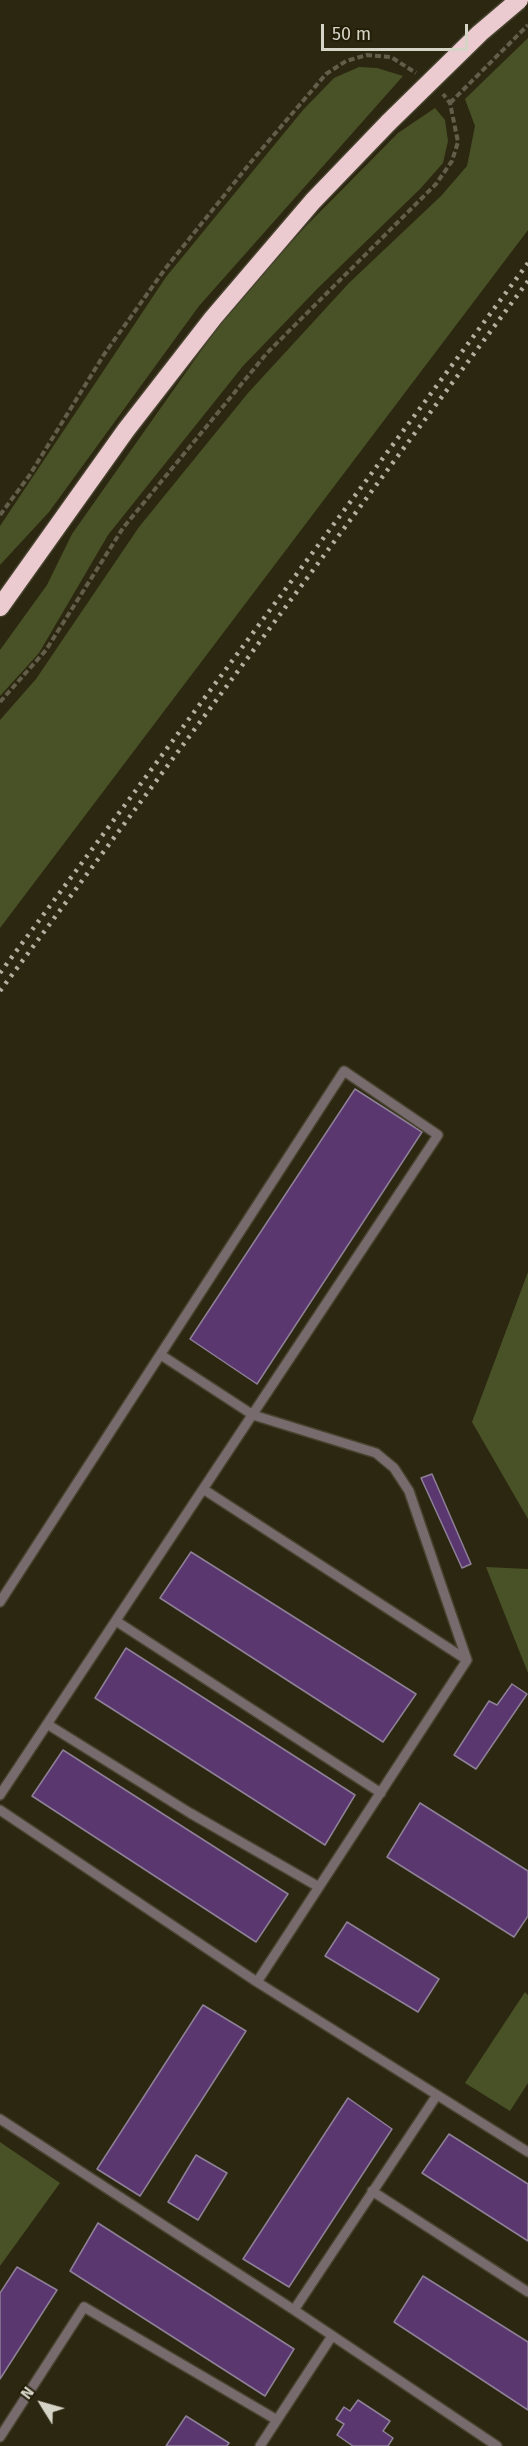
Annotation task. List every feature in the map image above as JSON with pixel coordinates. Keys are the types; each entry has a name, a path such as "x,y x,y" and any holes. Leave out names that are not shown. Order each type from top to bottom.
{"highway":[{"path":"0,608 126,430 213,318 313,201 389,122 480,33 519,0"}],"lane":[{"path":"0,1602 344,1071 438,1135 0,1795"},
{"path":"161,1355 253,1415 376,1453 394,1468 409,1491 467,1660"},
{"path":"202,1489 467,1660"},
{"path":"116,1621 381,1793"},
{"path":"257,1982 467,1660"},
{"path":"47,1724 190,1813 319,1887"},
{"path":"0,1810 257,1982 528,2152"},
{"path":"294,2310 436,2095"},
{"path":"0,2119 294,2310 497,2446"},
{"path":"372,2191 528,2292"},
{"path":"0,2437 84,2307 277,2420"},
{"path":"260,2446 332,2336"}],"path":[{"path":"450,103 528,25"}],"green space":[{"path":"528,38 528,230 0,928 0,720 36,679 139,527 248,393 349,283 441,196 467,166 475,126 465,99"},
{"path":"359,67 377,68 403,76 199,306 49,512 0,565 0,526 166,277 303,110 334,78"},
{"path":"435,108 445,120 448,141 443,163 420,189 318,288 243,366 108,535 39,653 0,696 0,650 47,585 72,534 229,311 307,225 398,133"},
{"path":"528,1272 528,1519 472,1422"},
{"path":"486,1567 528,1569 528,1673"},
{"path":"525,1992 528,1995 528,2083 510,2111 465,2083"},
{"path":"0,2142 60,2183 0,2266"}],"building":[{"path":"355,1089 422,1132 257,1384 190,1339"},
{"path":"432,1474 471,1564 462,1568 421,1478"},
{"path":"191,1552 416,1694 383,1742 160,1598"},
{"path":"126,1648 355,1795 325,1845 95,1698"},
{"path":"512,1684 527,1694 476,1769 454,1755 489,1701 497,1705"},
{"path":"63,1750 288,1894 256,1942 32,1796"},
{"path":"420,1803 528,1871 528,1916 514,1937 387,1857"},
{"path":"347,1922 439,1979 418,2012 325,1956"},
{"path":"203,2005 246,2031 140,2196 97,2169"},
{"path":"348,2098 392,2129 289,2287 243,2259"},
{"path":"449,2134 528,2184 528,2241 422,2173"},
{"path":"196,2155 227,2173 198,2220 168,2202"},
{"path":"98,2223 294,2349 265,2396 70,2271"},
{"path":"17,2267 57,2290 0,2379 0,2293"},
{"path":"423,2276 528,2342 528,2410 394,2322"},
{"path":"358,2400 390,2421 383,2431 393,2438 388,2446 353,2446 337,2435 344,2424 336,2419 344,2407 350,2411"},
{"path":"186,2416 229,2443 227,2446 166,2446"}],"railway":[{"path":"0,973 528,263"},
{"path":"0,991 528,281"}]}
